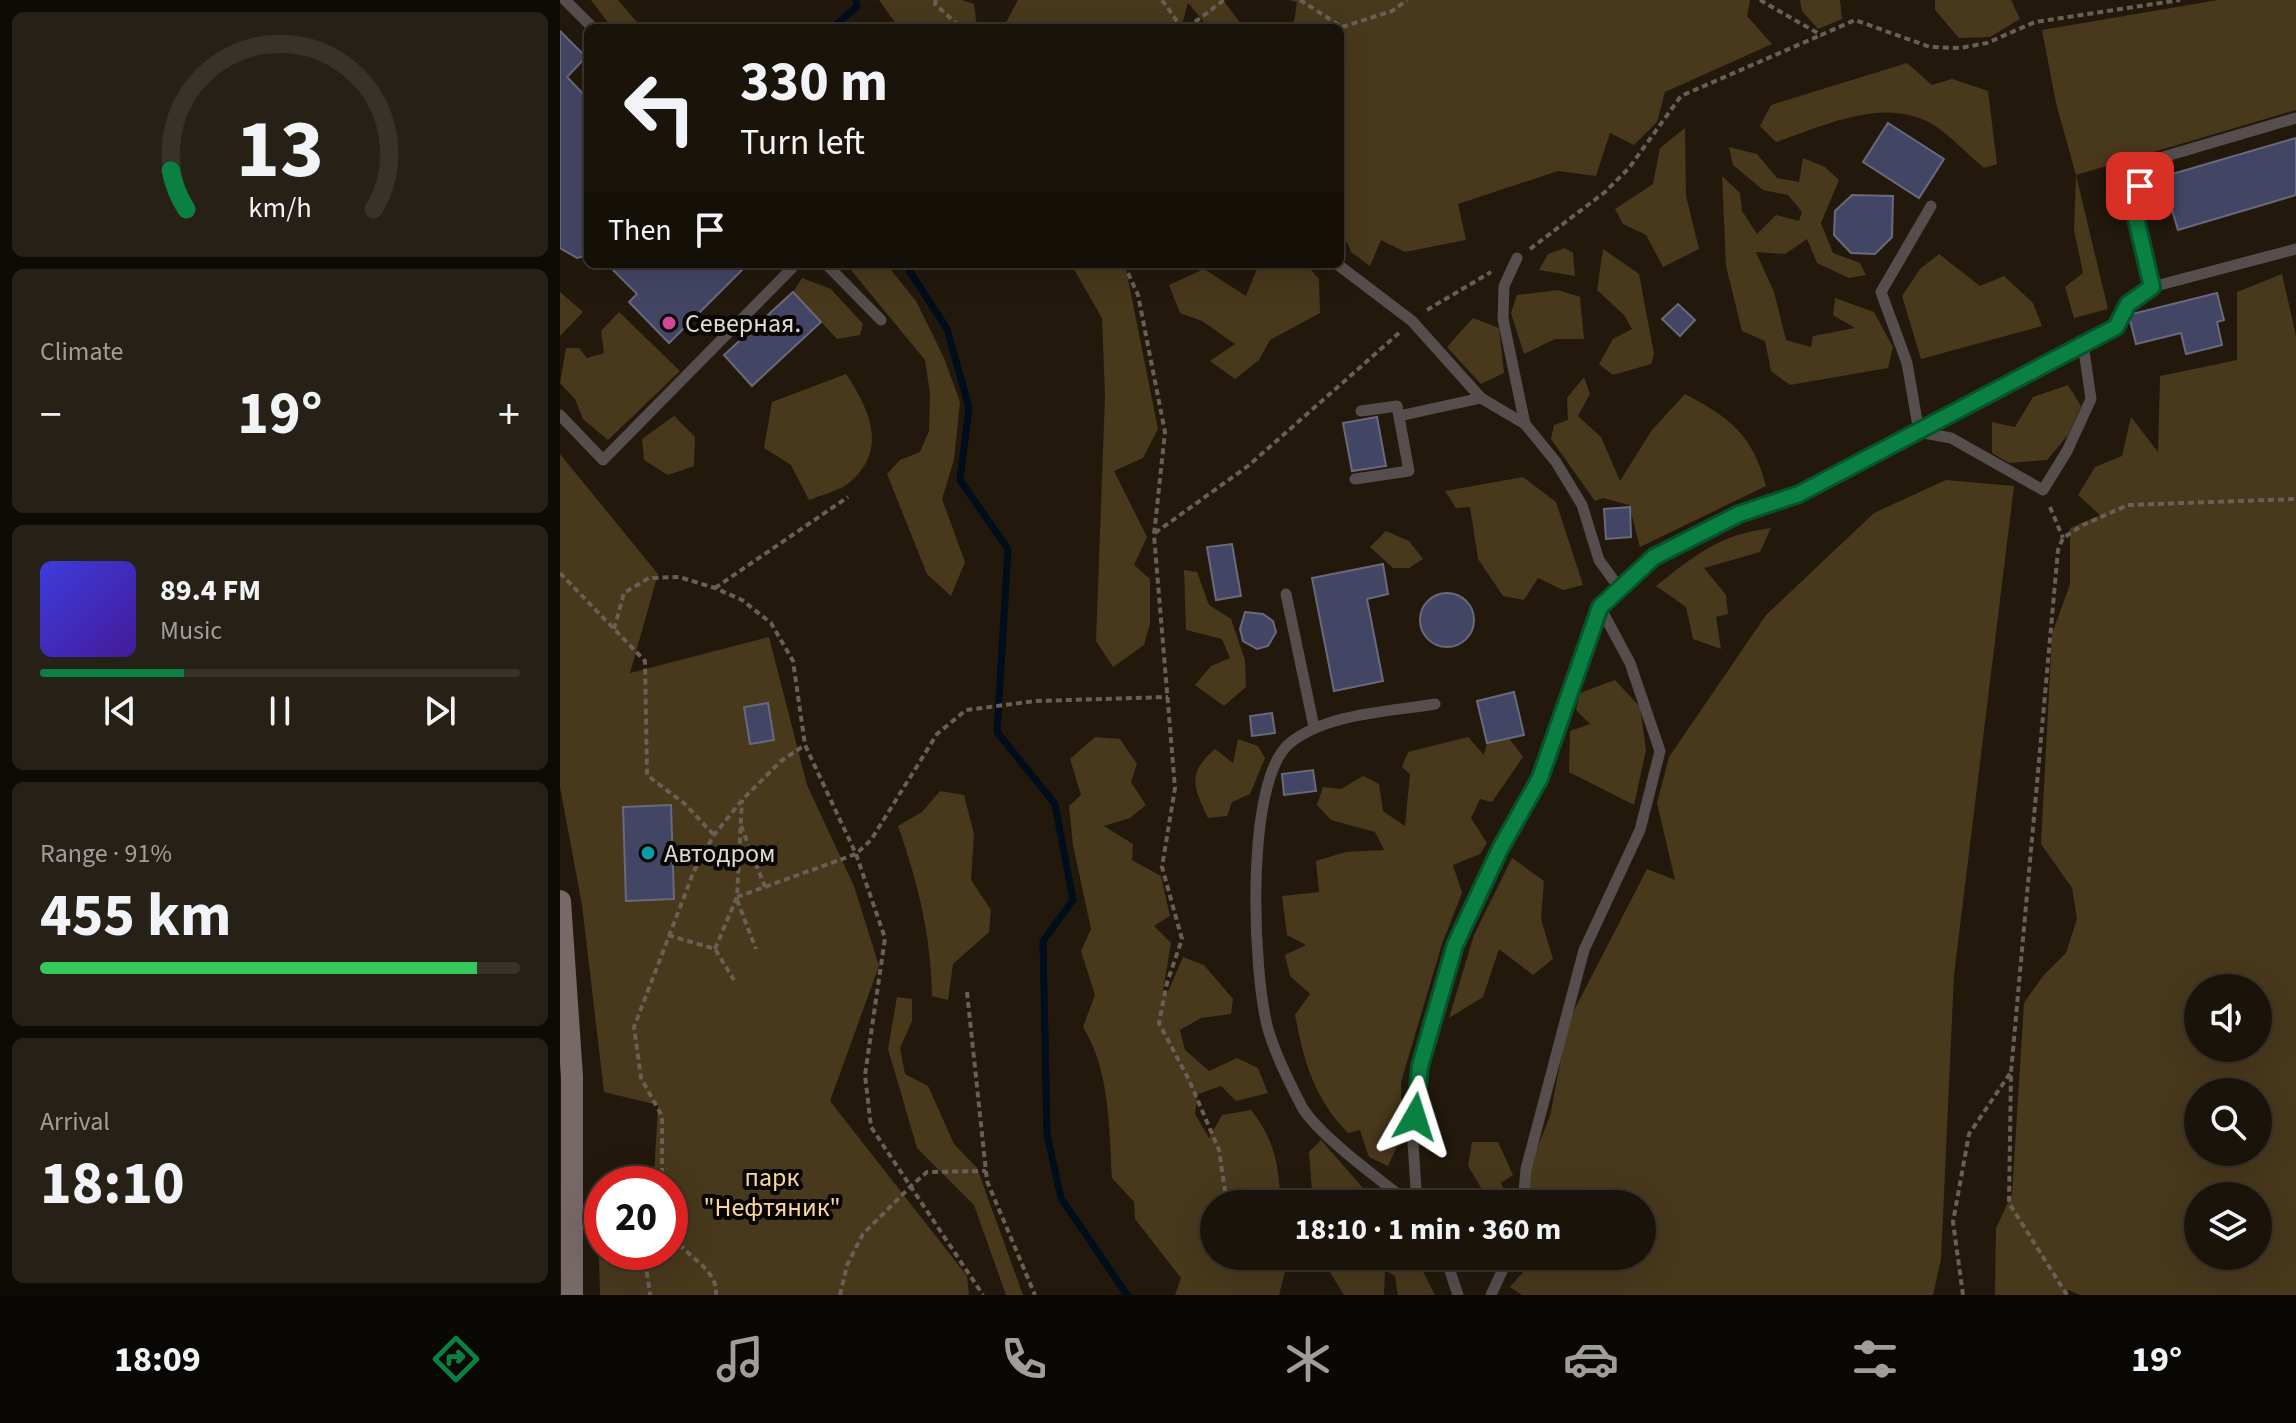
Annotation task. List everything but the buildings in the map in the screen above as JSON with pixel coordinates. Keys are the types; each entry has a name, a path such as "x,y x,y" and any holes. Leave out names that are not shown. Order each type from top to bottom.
{"main road":[{"path":"560,901 572,1077 566,1194 572,1295"}],"lane":[{"path":"565,0 589,24"},
{"path":"2152,287 2134,210 2146,162 2296,118"},
{"path":"1919,432 1907,363 1881,292 1931,206"},
{"path":"1414,1190 1413,1143 1420,1066 1455,945 1500,849 1540,778 1600,607 1654,557 1739,514 1799,494 2116,327 2128,304 2152,287 2296,249"},
{"path":"1517,258 1504,286 1503,319 1525,424"},
{"path":"560,415 603,460 792,268"},
{"path":"830,268 881,320"},
{"path":"1342,268 1412,321 1481,398 1525,424 1556,462 1576,494 1599,560 1620,589"},
{"path":"1919,432 1951,438 1997,467 2043,490 2067,451 2091,399 2083,344"},
{"path":"1399,416 1481,398"},
{"path":"1355,479 1409,471 1397,406 1361,411"},
{"path":"1286,594 1314,727"},
{"path":"1524,1190 1526,1169 1584,950 1640,830 1660,751 1630,663 1600,607"},
{"path":"1395,1190 1364,1168 1304,1110 1268,1029 1260,980 1254,861 1273,774 1286,746 1314,727 1435,704"},
{"path":"1450,1270 1458,1295"},
{"path":"1491,1295 1503,1270"}],"path":[{"path":"936,0 935,4 957,24"},
{"path":"1162,0 1182,24"},
{"path":"1191,24 1224,0"},
{"path":"1300,0 1337,24"},
{"path":"1344,26 1392,11 1407,0"},
{"path":"1760,0 1821,35"},
{"path":"1154,535 1248,466 1438,300 1517,258 1552,235 1629,168 1681,96 1855,20 1930,47 1960,48 1987,43 2035,22 2180,0"},
{"path":"1126,268 1138,295 1165,432 1154,535 1175,788 1162,867 1182,939 1167,983 1159,1023 1189,1080 1219,1150 1225,1190"},
{"path":"2043,490 2063,538"},
{"path":"715,588 848,497"},
{"path":"2067,1295 2009,1203 2011,1072 2058,550 2063,538 2128,505 2296,499"},
{"path":"560,573 645,661 647,775 686,805 714,835"},
{"path":"614,629 624,593 649,578 679,577 742,600 771,623 793,661 805,745 856,854 885,938 865,1075 871,1127 983,1295"},
{"path":"737,897 856,854 871,840 937,734 966,710 1036,701 1168,697"},
{"path":"662,1166 662,1116 641,1078 634,1027 694,871 714,835 742,800 781,761 805,745"},
{"path":"715,949 737,897 742,800"},
{"path":"740,823 765,887"},
{"path":"737,897 756,949"},
{"path":"668,935 715,949 734,980"},
{"path":"967,992 986,1171 1035,1295"},
{"path":"1963,1295 1953,1222 1969,1134 2011,1072"},
{"path":"840,1295 847,1265 863,1234 927,1172 986,1171"},
{"path":"688,1250 699,1259 716,1288 716,1295"},
{"path":"647,1270 650,1295"}],"green space":[{"path":"591,0 618,0 639,24 609,24"},
{"path":"879,0 962,0 974,4 976,24 896,24"},
{"path":"1018,0 1223,0 1241,24 1206,24 1188,3 1182,24 1005,24"},
{"path":"1289,0 1750,0 1747,16 1772,44 1665,92 1657,122 1634,145 1610,133 1596,176 1558,171 1458,204 1466,240 1405,252 1381,240 1370,266 1351,252 1344,235 1344,24 1294,24 1297,2"},
{"path":"1800,0 1840,0 1842,19 1818,29 1802,11"},
{"path":"1935,0 2011,0 2020,19 1990,37 1959,38 1935,10"},
{"path":"2218,0 2296,0 2296,110 2076,175 2056,103 2042,30"},
{"path":"1907,63 1932,85 1952,79 1988,91 1997,164 1984,168 1932,124 1913,116 1874,113 1854,116 1776,142 1760,126 1771,105"},
{"path":"1685,128 1686,196 1699,249 1663,267 1646,235 1623,224 1615,209 1653,184 1660,148"},
{"path":"1729,147 1757,154 1777,178 1799,182 1803,158 1825,167 1839,180 1821,223 1833,253 1860,263 1866,275 1849,278 1817,263 1807,239 1785,254 1756,252 1774,292 1786,340 1811,347 1813,336 1855,328 1833,315 1835,298 1874,312 1893,347 1888,368 1790,385 1771,371 1765,341 1742,331 1726,266 1722,176 1740,193 1742,211 1757,234 1776,215 1799,221 1802,212 1788,195 1763,190 1733,165"},
{"path":"2076,175 2108,309 2074,318 2065,287 2083,273 2074,230"},
{"path":"1565,248 1573,253 1575,276 1539,270 1548,254"},
{"path":"1603,249 1639,274 1654,354 1651,364 1613,375 1599,364 1613,339 1632,329 1624,315 1597,290"},
{"path":"1939,254 1980,286 2004,276 2033,303 2042,326 1921,359 1902,296 1920,269"},
{"path":"849,268 889,268 916,301 944,358 960,402 954,460 942,499 965,562 951,596 927,574 887,474 900,460 920,452 929,431 930,393 925,360"},
{"path":"1073,268 1126,268 1158,429 1143,458 1114,471 1147,537 1134,565 1150,579 1150,623 1144,645 1113,667 1096,641 1105,396 1102,318"},
{"path":"1257,268 1309,268 1319,279 1320,313 1270,340 1259,360 1235,379 1210,361 1235,344 1202,321 1180,313 1169,285 1204,269 1246,296"},
{"path":"2282,274 2296,336 2296,1295 2080,1295 2068,1290 2068,1295 1995,1295 1996,1228 2012,1194 2024,1003 2043,976 2066,953 2077,919 2072,888 2041,844 2052,634 2070,584 2070,528 2100,515 2078,495 2095,467 2122,456 2131,417 2158,452 2160,376 2237,360 2237,292"},
{"path":"802,278 831,289 863,324 860,335 837,339 793,292"},
{"path":"1558,290 1580,297 1584,339 1555,339 1524,354 1511,313 1517,295"},
{"path":"560,292 583,312 560,336"},
{"path":"619,312 680,371 608,440 583,419 575,399 560,383 566,348 579,348 587,358 604,353 601,331"},
{"path":"1473,318 1499,328 1504,373 1481,384 1447,347"},
{"path":"846,374 868,415 872,443 869,456 862,469 846,485 809,500 791,465 764,448 772,402"},
{"path":"1584,377 1590,394 1578,416 1601,437 1620,481 1652,430 1685,394 1727,420 1737,430 1754,453 1766,486 1640,547 1629,505 1603,498 1595,501 1551,439 1554,425 1568,420 1567,398"},
{"path":"2068,385 2081,406 2068,435 2047,460 2009,463 1992,453 1992,422 2015,427 2033,397"},
{"path":"674,416 695,437 694,466 668,475 644,460 642,439"},
{"name":"парк \"Нефтяник\"","path":"560,454 658,574 630,673 769,637 807,785 854,886 879,966 830,1101 967,1276 969,1295 600,1295 599,1270 688,1270 688,1166 655,1166 658,1105 604,1092 582,905 560,787"},
{"path":"1523,477 1556,502 1583,585 1563,590 1538,578 1524,600 1503,596 1478,559 1470,507 1456,508 1445,491"},
{"path":"1946,480 2014,486 1954,975 1941,1259 1933,1295 1522,1295 1510,1287 1525,1270 1656,1270 1656,1190 1528,1190 1527,1173 1550,1116 1568,1022 1647,869 1675,880 1657,803 1669,757 1766,615 1874,513"},
{"path":"1771,528 1760,552 1704,568 1726,595 1728,614 1716,617 1721,649 1693,639 1686,607 1656,586 1696,555 1722,541"},
{"path":"1386,531 1409,541 1423,559 1409,568 1393,568 1370,547"},
{"path":"1184,570 1197,572 1209,605 1231,619 1245,660 1246,687 1224,706 1195,685 1211,666 1230,658 1222,639 1186,630"},
{"path":"1615,680 1640,707 1646,750 1634,805 1569,772 1570,731 1590,724 1576,710 1580,693"},
{"path":"1095,737 1120,739 1137,764 1131,782 1146,805 1130,818 1104,826 1133,844 1132,860 1161,876 1170,916 1154,926 1171,943 1163,991 1167,994 1183,957 1204,965 1233,999 1231,1014 1201,1018 1180,1030 1185,1050 1209,1071 1237,1058 1258,1068 1268,1093 1236,1101 1221,1086 1198,1094 1195,1114 1209,1138 1222,1115 1251,1110 1270,1143 1279,1190 1200,1190 1200,1270 1285,1270 1279,1295 1175,1295 1181,1278 1135,1219 1134,1202 1112,1178 1109,1119 1103,1081 1092,1044 1083,1027 1095,995 1081,951 1091,929 1073,845 1069,806 1081,795 1070,759"},
{"path":"1468,737 1484,755 1487,743 1509,738 1523,757 1492,802 1480,799 1471,818 1487,843 1480,854 1453,865 1462,893 1442,944 1401,1082 1402,1135 1388,1166 1369,1157 1360,1130 1348,1133 1336,1120 1312,1078 1295,1015 1310,994 1290,976 1285,955 1306,945 1287,935 1282,896 1319,892 1316,861 1346,852 1384,850 1375,832 1331,820 1317,805 1323,787 1341,789 1363,776 1379,784 1383,811 1405,826 1410,774 1402,767 1408,752"},
{"path":"1238,739 1258,746 1265,758 1250,794 1232,802 1227,816 1208,818 1196,789 1196,774 1215,749 1233,763"},
{"path":"940,791 964,795 974,834 971,880 991,910 989,932 953,964 948,1000 932,996 922,910 898,826 922,812"},
{"path":"1512,858 1544,881 1541,919 1553,959 1533,975 1499,949 1483,997 1449,1018 1474,935"},
{"path":"897,997 912,999 912,1021 900,1048 905,1074 928,1086 954,1144 977,1168 1023,1295 1006,1295 974,1205 917,1148 888,1049"},
{"path":"1321,1140 1365,1190 1312,1190 1309,1152"},
{"path":"1472,1142 1498,1142 1513,1175 1501,1183 1504,1190 1483,1190 1468,1166"},
{"path":"1329,1270 1385,1270 1384,1295 1344,1295"},
{"path":"1385,1270 1422,1270 1435,1295 1398,1295 1395,1276"}],"waterway":[{"path":"837,24 857,7 856,0"},
{"path":"908,268 947,329 969,408 960,480 1008,549 997,732 1055,804 1073,900 1043,941 1047,1134 1061,1198 1127,1295"}],"place":[{"name":"Северная.","path":"669,323"},
{"name":"Автодром","path":"648,853"}],"route":[{"path":"1415,1117 1420,1066 1455,945 1500,849 1540,778 1600,607 1654,557 1739,514 1799,494 2116,327 2128,304 2152,287 2134,210 2140,186"}]}
